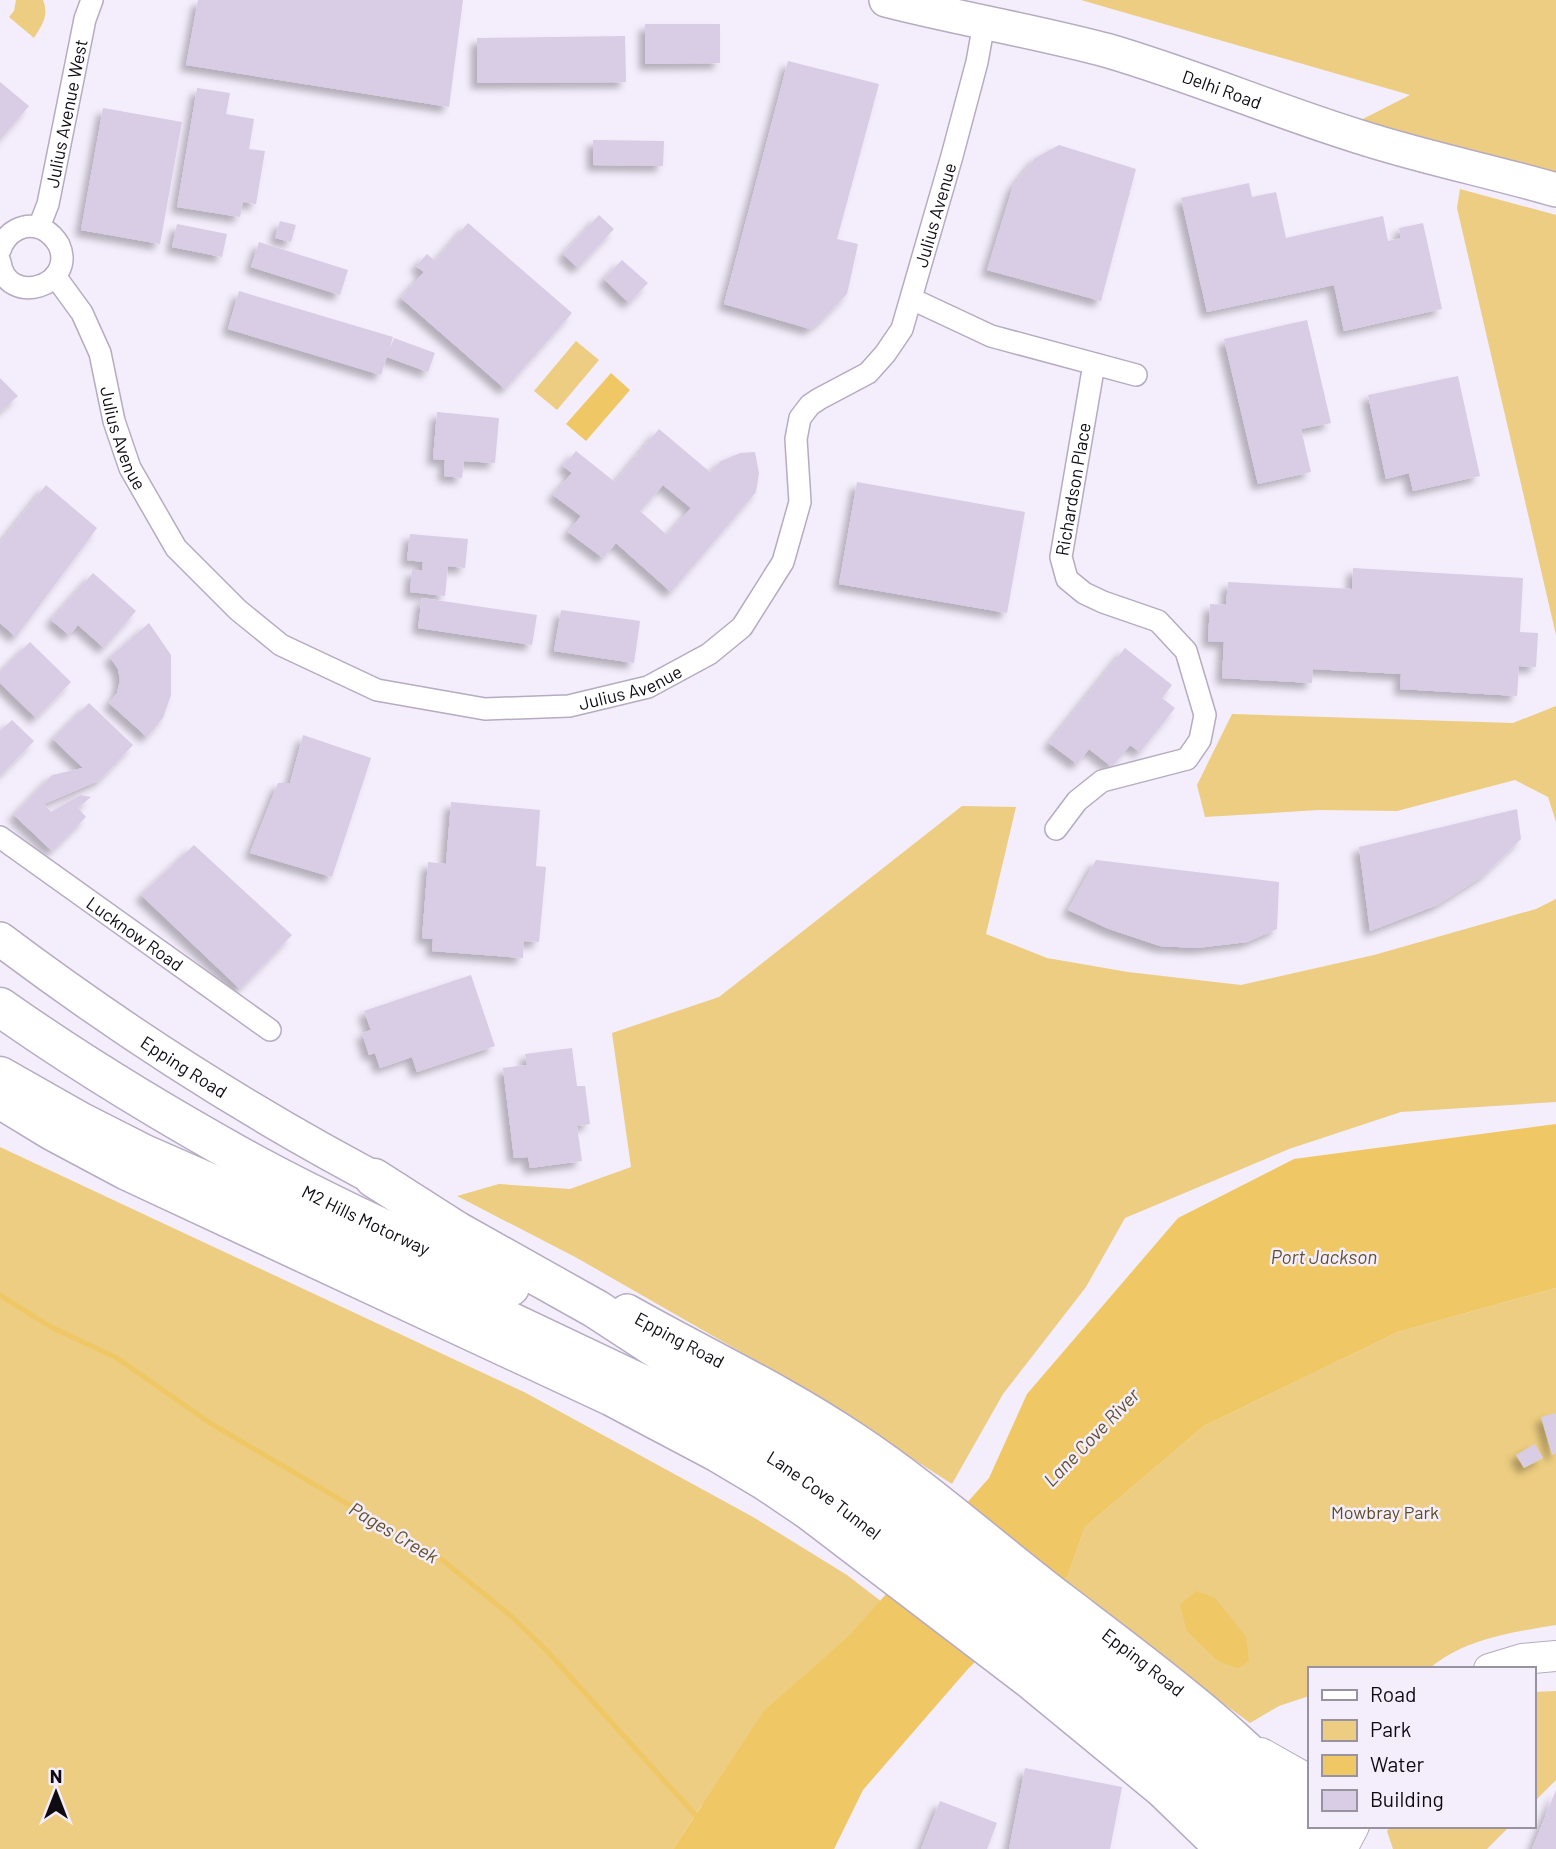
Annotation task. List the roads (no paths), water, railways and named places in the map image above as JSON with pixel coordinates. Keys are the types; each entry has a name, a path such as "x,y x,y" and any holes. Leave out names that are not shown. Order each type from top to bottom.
{"highway":[{"name":"M2 Hills Motorway","path":"0,1007 117,1085 255,1164 332,1204 618,1338 746,1405"},
{"name":"M2 Hills Motorway","path":"0,1038 130,1122 322,1232"},
{"path":"0,1076 144,1154 322,1232"},
{"path":"374,1178 457,1231 596,1309 746,1405"},
{"name":"Lane Cove Tunnel","path":"322,1232 579,1353 707,1418 779,1461 883,1536 1047,1664 1162,1757 1265,1849"},
{"name":"Lane Cove Tunnel","path":"746,1405 847,1473 883,1536"},
{"name":"Lane Cove Tunnel","path":"1047,1664 1199,1748 1308,1825"}],"main road":[{"name":"Delhi Road","path":"886,0 1106,51 1169,69 1360,137 1556,190"},
{"name":"Epping Road","path":"0,939 50,977 250,1110 802,1405 908,1477 1177,1686 1245,1745 1308,1823"},
{"path":"0,1102 126,1173 611,1399 764,1483 883,1536"},
{"path":"1496,1667 1522,1659 1556,1656"},
{"path":"1047,1664 1161,1790 1222,1849"},
{"path":"1245,1745 1308,1779"},
{"name":"Epping Road","path":"1312,1828 1342,1849"},
{"path":"1342,1849 1353,1828"}],"street":[{"name":"Julius Avenue West","path":"39,227 48,204 85,19 92,0"},
{"name":"Julius Avenue","path":"55,276 82,313 100,353 114,421 130,468 176,548 238,610 281,645 377,690 485,709 569,706 648,687 709,654 742,627 783,562 800,502 796,439 800,418 810,405 868,373 902,329 977,62 984,23"},
{"path":"0,262 7,278 16,285 37,288 55,276 62,257 60,248 49,232 39,227 24,227 3,239"},
{"path":"912,299 991,336 1136,375"},
{"name":"Richardson Place","path":"1056,829 1077,802 1102,781 1187,759 1200,740 1205,715 1186,652 1158,621 1103,602 1084,593 1067,579 1061,556 1094,364"},
{"name":"Lucknow Road","path":"0,837 270,1030"}],"water":[{"path":"611,373 630,390 586,441 566,424"},
{"name":"Port Jackson","path":"1556,1124 1556,1288 1398,1332 1204,1426 1085,1527 1067,1578 1056,1581 967,1670 863,1790 834,1849 673,1849 764,1711 849,1636 989,1478 1027,1394 1178,1218 1294,1159"},
{"path":"1196,1591 1215,1598 1246,1637 1249,1661 1238,1668 1218,1661 1187,1631 1180,1605"}],"waterway":[{"name":"Pages Creek","path":"0,1295 51,1327 117,1358 210,1423 441,1559 511,1616 547,1651 699,1819"}],"water label":[{"name":"Lane Cove River","path":"1091,1437"}],"park label":[{"name":"Mowbray Park","path":"1385,1512"}]}
